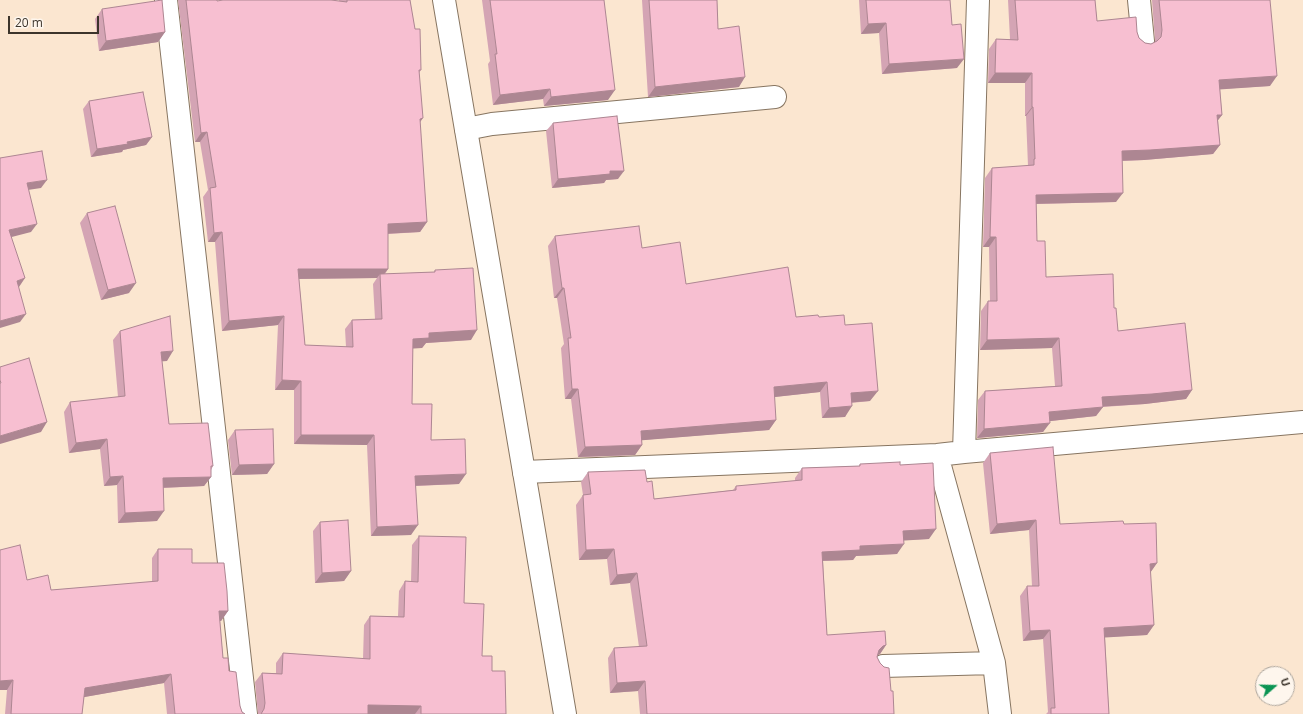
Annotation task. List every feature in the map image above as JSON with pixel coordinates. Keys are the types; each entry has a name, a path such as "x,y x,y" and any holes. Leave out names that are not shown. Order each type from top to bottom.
{"street":[{"path":"166,0 246,714"},
{"path":"444,0 565,714"},
{"path":"964,452 978,0"},
{"path":"1139,0 1143,41"},
{"path":"466,129 492,124 774,97"},
{"path":"524,472 938,455 1303,422"},
{"path":"938,455 994,663 1000,714"},
{"path":"883,666 994,663"}],"building":[{"path":"162,0 165,32 106,41 102,9"},
{"path":"186,0 331,0 347,2 347,0 410,0 415,29 420,29 421,70 419,70 423,118 420,119 427,222 388,224 388,269 298,269 305,345 353,347 352,320 382,319 380,274 435,272 435,270 473,268 477,330 429,333 429,338 413,339 412,404 432,404 431,440 465,439 466,474 415,476 418,525 377,527 374,435 301,435 301,381 282,380 284,316 229,321 222,232 214,233 210,188 216,187 207,132 201,133"},
{"path":"490,0 604,0 615,90 551,97 550,89 500,95 495,54 497,54"},
{"path":"649,0 717,0 718,29 739,26 745,77 655,87"},
{"path":"866,0 950,0 952,25 961,24 964,59 889,64 886,23 868,24"},
{"path":"1015,0 1095,0 1097,21 1136,17 1139,38 1145,43 1151,44 1161,37 1162,30 1159,0 1270,0 1277,76 1219,80 1222,115 1217,115 1220,145 1122,151 1123,193 1036,195 1037,241 1045,241 1046,277 1113,274 1114,308 1116,308 1118,331 1185,323 1192,390 1102,397 1103,407 1049,412 1050,423 984,429 985,391 1062,386 1059,338 987,340 988,301 997,301 996,237 990,237 992,168 1034,165 1035,159 1032,73 995,73 996,39 1018,40"},
{"path":"143,92 152,137 127,142 128,144 97,149 89,101"},
{"path":"617,116 624,171 610,171 610,174 558,179 553,123"},
{"path":"42,151 47,180 27,183 37,224 9,230 25,278 17,281 26,314 0,321 0,158"},
{"path":"115,206 136,283 108,290 87,213"},
{"path":"639,226 642,248 680,242 686,284 788,267 796,317 844,315 845,325 872,323 878,391 851,393 852,406 829,408 827,382 774,387 776,420 641,431 642,445 585,447 578,389 572,389 568,338 571,338 555,236"},
{"path":"170,316 173,351 161,352 169,424 208,423 213,466 211,466 211,477 163,478 164,511 125,513 123,476 110,477 107,439 76,443 70,402 125,396 120,331"},
{"path":"29,358 47,422 0,436 0,367"},
{"path":"273,429 274,464 239,465 235,430"},
{"path":"1053,447 1060,524 1123,521 1124,524 1156,523 1157,563 1150,564 1154,625 1104,628 1109,714 1051,714 1051,708 1055,708 1050,630 1030,631 1027,586 1039,586 1036,520 997,524 990,453"},
{"path":"900,462 900,465 933,463 936,529 903,531 904,544 860,546 860,550 822,552 827,635 885,631 886,645 879,650 877,657 884,667 889,668 891,691 893,691 894,714 647,714 645,681 617,683 614,648 647,646 637,573 617,575 614,549 586,550 583,495 591,494 588,472 645,470 647,482 652,481 654,499 736,490 736,486 802,480 802,468 860,466 860,464"},
{"path":"348,520 351,571 322,573 320,522"},
{"path":"419,536 466,537 464,603 484,604 482,656 492,656 492,671 505,671 506,714 421,714 421,706 368,705 368,714 261,714 265,703 262,673 282,674 283,653 370,659 370,616 404,617 405,581 418,582"},
{"path":"20,545 27,580 48,575 51,590 158,581 158,549 192,549 192,563 224,563 228,611 219,611 223,658 228,658 229,671 236,672 240,706 242,712 245,714 175,714 171,674 85,688 82,714 11,714 13,680 0,681 0,550"}]}
